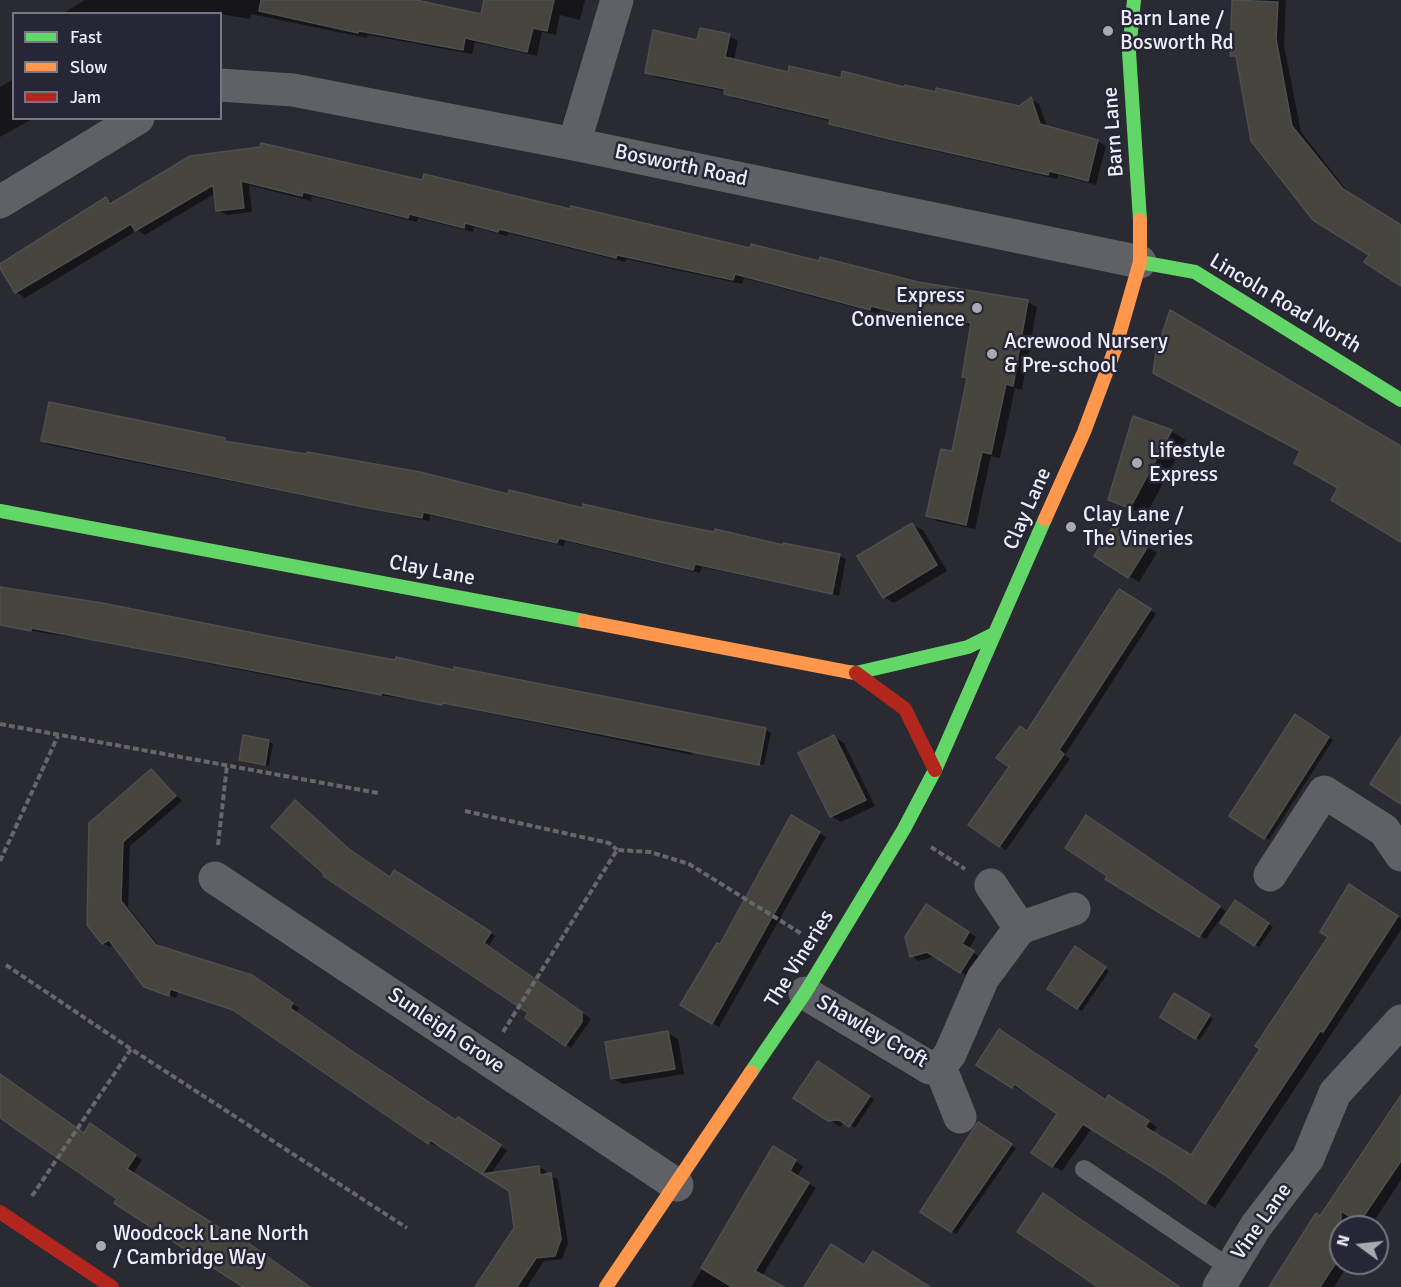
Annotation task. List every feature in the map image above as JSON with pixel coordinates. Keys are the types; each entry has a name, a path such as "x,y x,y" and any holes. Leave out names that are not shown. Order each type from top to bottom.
{"street":[{"path":"574,144 616,0"},
{"name":"Barn Lane","path":"1134,0 1129,52 1140,216 1140,262"},
{"name":"Bosworth Road","path":"222,85 293,90 574,144 1140,262"},
{"path":"0,202 135,120"},
{"name":"Lincoln Road North","path":"1140,262 1195,272 1401,400"},
{"name":"Clay Lane","path":"0,512 856,673 968,647 994,634 1084,432 1114,349 1140,262"},
{"name":"The Vineries","path":"606,1287 805,993 904,830 935,770 994,634"},
{"name":"Clay Lane","path":"856,673 905,709 935,770"},
{"path":"1270,875 1324,792 1384,830 1401,855"},
{"name":"Sunleigh Grove","path":"215,878 677,1185"},
{"path":"991,885 1020,928 1074,909"},
{"name":"Shawley Croft","path":"805,993 930,1068 940,1067 950,1054 983,978 1020,928"},
{"name":"Vine Lane","path":"1225,1278 1256,1226 1308,1158 1335,1093 1401,1021"},
{"name":"Shawley Croft","path":"940,1067 960,1117"},
{"path":"0,1212 112,1287"}],"lane":[{"path":"1084,1169 1225,1278"}],"path":[{"path":"0,724 378,793"},
{"path":"0,861 58,736"},
{"path":"215,878 227,765"},
{"path":"465,812 609,843 617,850 650,852 689,864 745,901 831,950"},
{"path":"904,830 991,885"},
{"path":"486,1058 617,850"},
{"path":"6,965 130,1049 407,1228"},
{"path":"15,1222 130,1049"}],"building":[{"path":"261,0 416,0 481,14 484,0 554,0 547,31 533,28 527,52 465,38 463,50 359,31 358,33 259,11"},
{"path":"1232,0 1278,2 1276,39 1292,126 1343,189 1401,225 1401,286 1364,262 1369,255 1313,220 1251,141 1236,56 1230,56"},
{"path":"700,28 730,34 725,57 788,72 789,66 841,78 842,71 904,87 905,85 936,92 936,88 1019,106 1031,97 1040,124 1098,140 1088,181 1049,171 1048,175 889,139 829,124 830,119 724,94 725,89 645,73 653,30 697,40"},
{"path":"261,143 422,180 424,174 570,209 571,206 750,248 751,244 819,261 820,257 918,282 1028,300 1013,386 1006,384 991,454 982,452 966,525 926,516 941,449 952,451 967,378 962,377 971,323 921,315 920,319 871,306 870,310 735,274 733,280 617,255 616,258 499,229 498,232 465,223 464,228 409,214 408,218 303,192 302,196 241,181 244,208 216,211 213,185 135,231 131,224 15,293 0,268 0,264 106,197 110,204 190,156 260,147"},
{"path":"1170,310 1401,446 1401,542 1331,500 1338,488 1294,463 1300,451 1153,373 1156,352"},
{"path":"49,402 225,438 224,441 306,454 307,452 420,472 508,494 509,490 583,508 583,504 714,532 715,529 783,545 783,543 840,554 832,594 695,564 693,570 559,538 557,543 423,512 422,518 363,507 41,441"},
{"name":"Lifestyle Express","path":"1133,416 1172,430 1130,508 1108,500"},
{"path":"912,523 937,565 883,598 857,556"},
{"path":"1114,525 1148,546 1128,578 1094,556"},
{"path":"0,587 102,603 395,660 396,657 454,670 454,667 766,728 759,765 443,703 442,705 382,693 381,695 31,628 31,631 0,625"},
{"path":"1119,589 1151,609 1059,750 1064,754 999,847 968,825 1009,767 996,758 1020,726 1027,731"},
{"path":"1295,714 1329,737 1264,839 1229,816"},
{"path":"243,735 269,740 265,765 239,760"},
{"path":"834,735 866,800 830,817 798,753"},
{"path":"1401,736 1401,804 1370,784"},
{"path":"151,769 176,796 123,842 121,901 156,945 252,975 293,1003 290,1008 352,1051 456,1120 458,1117 501,1145 482,1174 430,1140 428,1144 233,1010 170,989 169,996 144,987 109,940 102,944 87,925 89,823"},
{"path":"295,800 349,849 390,877 394,870 491,932 484,943 582,1012 582,1022 565,1046 525,1018 528,1013 323,876 324,874 271,827"},
{"path":"791,815 820,832 712,1024 680,1005 717,943 720,944"},
{"path":"1086,815 1220,906 1199,937 1105,879 1107,876 1065,848"},
{"path":"1349,884 1398,916 1323,1032 1320,1031 1205,1204 1165,1175 1083,1124 1052,1167 1031,1153 1057,1114 1014,1084 1012,1088 976,1065 999,1029 1106,1100 1108,1095 1149,1121 1145,1127 1191,1155 1260,1049 1255,1046 1328,937 1320,932"},
{"path":"1235,900 1269,923 1254,946 1220,923"},
{"path":"926,904 969,932 962,944 974,951 960,973 927,952 910,957 905,937"},
{"path":"1075,946 1106,967 1077,1009 1047,989"},
{"path":"1174,993 1210,1015 1195,1039 1160,1017"},
{"path":"668,1031 675,1069 611,1079 605,1042"},
{"path":"818,1061 870,1096 849,1127 839,1120 828,1121 793,1098"},
{"path":"0,1074 84,1133 90,1123 136,1155 127,1169 234,1237 236,1234 310,1287 243,1287 114,1203 117,1199 0,1118"},
{"path":"1401,1095 1401,1161 1364,1215 1347,1215 1341,1211 1341,1215 1329,1215 1329,1273 1320,1287 1269,1287 1316,1213 1320,1216"},
{"path":"978,1122 1012,1144 951,1232 920,1212"},
{"path":"773,1146 796,1160 790,1171 809,1183 755,1271 784,1287 732,1287 701,1268"},
{"path":"539,1166 540,1175 551,1173 561,1239 555,1256 536,1258 517,1287 475,1287 514,1228 509,1191 482,1174"},
{"path":"1043,1193 1180,1287 1098,1287 1017,1232"},
{"path":"831,1244 864,1265 873,1251 930,1287 804,1287"}],"traffic: fast":[{"path":"1134,0 1129,52 1140,220"},
{"path":"1140,262 1195,272 1401,400"},
{"path":"0,511 584,621"},
{"path":"751,1072 805,993 904,829 935,770 1045,519"},
{"path":"849,672 856,673 968,647 994,634"}],"traffic: slow":[{"path":"1045,519 1084,432 1115,349 1140,262 1140,220"},
{"path":"584,621 849,672"},
{"path":"606,1287 751,1072"}],"traffic: jam":[{"path":"856,673 905,709 935,770"},
{"path":"0,1212 112,1287"}],"place":[{"name":"Barn Lane / Bosworth Rd","path":"1108,31"},
{"name":"Express Convenience","path":"977,308"},
{"name":"Acrewood Nursery & Pre-school","path":"992,354"},
{"name":"Lifestyle Express","path":"1137,463"},
{"name":"Clay Lane / The Vineries","path":"1071,527"},
{"name":"Woodcock Lane North / Cambridge Way","path":"101,1246"}]}
